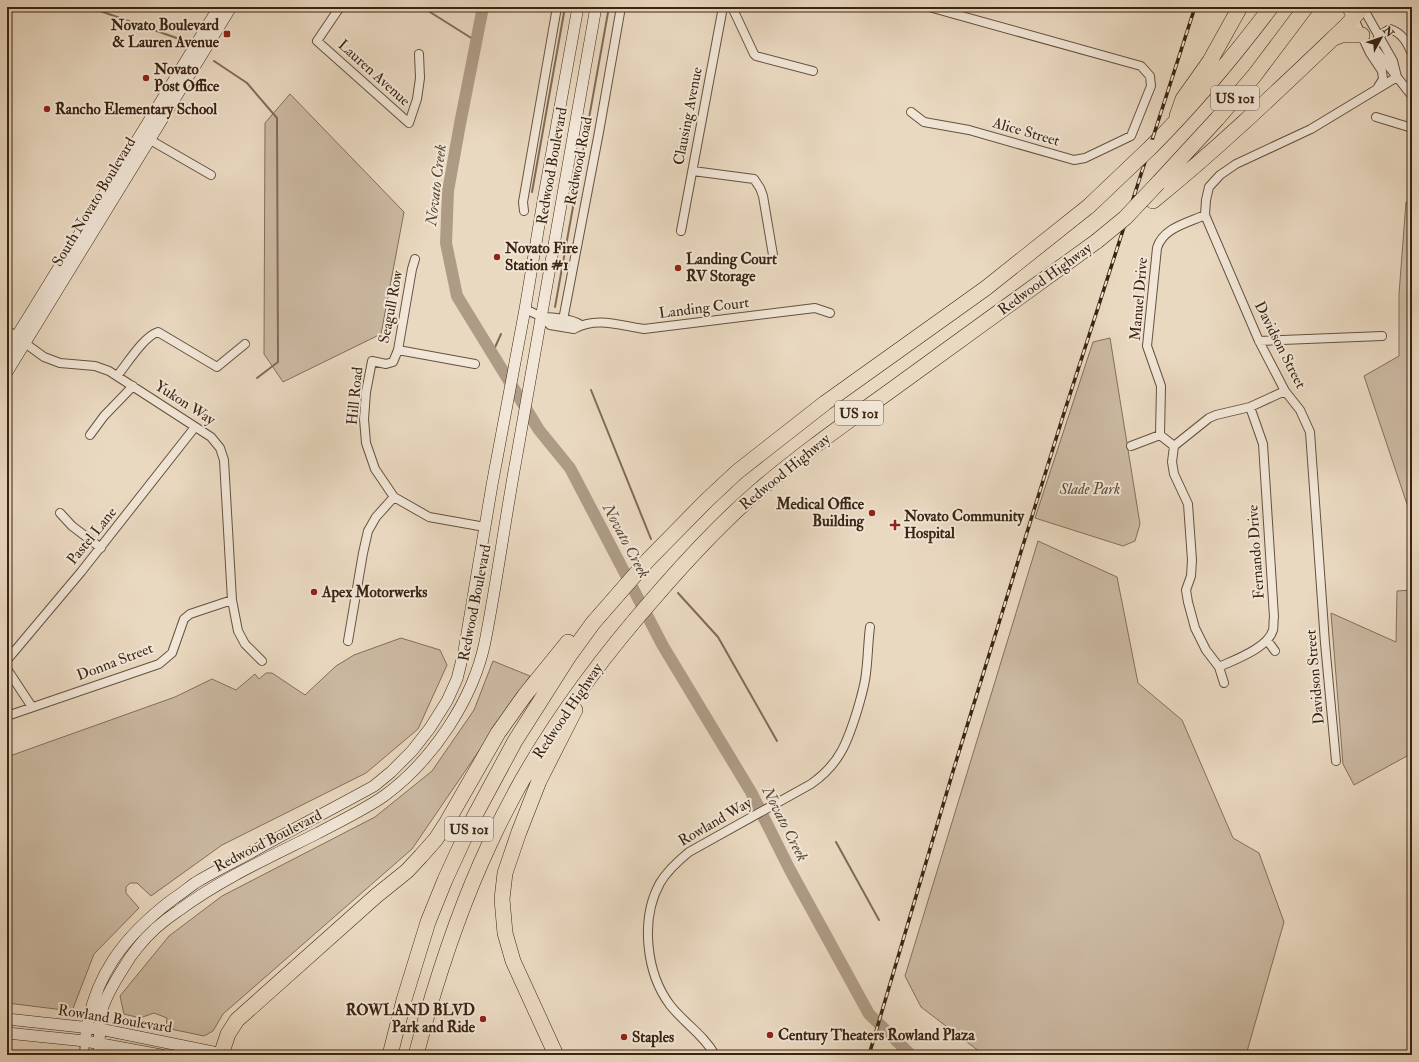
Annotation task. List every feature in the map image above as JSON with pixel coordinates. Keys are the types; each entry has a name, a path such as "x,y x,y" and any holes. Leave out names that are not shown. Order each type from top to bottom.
{"highway":[{"path":"1175,123 1183,99 1210,61 1240,7"},
{"name":"Redwood Highway","path":"390,1055 404,1000 428,922 445,880 473,819 515,741 569,656 593,623 648,560 706,501 749,463 825,403 986,288 1090,206 1175,123 1220,73 1271,7"},
{"name":"Redwood Highway","path":"416,1055 438,977 453,932 490,842 539,751 585,683 622,634 724,523 800,457 1097,241 1125,218 1217,119 1254,76 1306,7"},
{"path":"1097,241 1153,201 1215,148 1333,39 1358,9"},
{"path":"1333,39 1342,35 1364,38"},
{"path":"221,1055 228,1034 237,1020 376,896 407,871 422,856 436,839 447,822 498,733 525,695 568,643 593,623"},
{"path":"556,1055 508,947 502,910 503,889 508,862 519,832 542,775 573,716 585,683"}],"main road":[{"name":"South Novato Boulevard","path":"7,372 21,340 145,137 219,7"},
{"name":"South Novato Boulevard","path":"145,137 231,7"},
{"name":"Redwood Boulevard","path":"85,1041 90,1010 98,987 126,941 159,910 194,884 374,786 412,752 430,728 447,701 457,679 464,651 492,485 526,309 543,201 578,7"},
{"name":"Redwood Boulevard","path":"99,1043 101,1013 109,992 137,948 147,936 166,919 201,893 261,861 356,814 384,796 420,764 441,739 458,711 481,660 534,364 560,204 596,7"},
{"name":"South Novato Boulevard","path":"7,352 21,340"},
{"path":"485,527 504,531"},
{"path":"255,850 261,861"},
{"path":"238,859 244,870"},
{"path":"159,910 166,919"},
{"name":"Rowland Boulevard","path":"7,1019 100,1029 213,1052 216,1055"},
{"name":"Rowland Boulevard","path":"7,1033 85,1041 161,1055"}],"street":[{"name":"Lauren Avenue","path":"340,7 317,41 409,123 417,99 420,78 419,54"},
{"path":"524,212 523,202 557,7"},
{"name":"Redwood Road","path":"563,320 598,140 621,7"},
{"name":"Clausing Avenue","path":"681,231 723,7"},
{"path":"732,7 756,56 813,71"},
{"name":"Alice Street","path":"912,112 924,122 969,130 1074,160 1085,158 1131,136 1151,86 1150,76 1141,66 929,7"},
{"path":"1358,9 1378,36 1393,61 1397,76"},
{"path":"1358,9 1364,38 1370,53 1382,70 1384,78 1378,88"},
{"path":"1378,36 1390,29 1398,32 1408,45 1412,54"},
{"path":"1364,38 1375,49 1412,96"},
{"name":"Davidson Street","path":"1336,761 1325,643 1310,432 1300,410 1285,391 1259,341 1205,215 1206,200 1209,187 1220,175 1236,164 1311,129 1397,76"},
{"path":"1376,117 1412,128"},
{"path":"145,137 211,176"},
{"path":"692,171 754,179 763,196 773,255"},
{"name":"Manuel Drive","path":"1160,435 1161,386 1147,346 1157,248 1162,237 1171,230 1205,215"},
{"name":"Seagull Row","path":"372,361 386,364 393,362 398,350 415,259"},
{"name":"Landing Court","path":"526,309 542,317 550,325 574,330 582,325 611,322 627,327 644,329 815,308 830,313"},
{"name":"Landing Court","path":"542,317 553,317 582,325"},
{"name":"Yukon Way","path":"7,330 44,357 60,363 95,366 117,376 212,437 220,448 224,460 232,600 238,631 246,644 262,661"},
{"path":"117,376 153,333 158,332 217,368 245,344"},
{"path":"1259,341 1382,336"},
{"path":"398,350 476,364"},
{"name":"Hill Road","path":"372,361 364,419 366,443 375,470 394,497 429,516 485,527"},
{"path":"90,435 104,416 133,386"},
{"path":"1224,683 1218,668 1206,650 1195,628 1188,602 1186,590 1191,576 1192,560 1188,504 1174,474 1172,462 1174,446 1209,418 1250,407 1285,391"},
{"name":"Fernando Drive","path":"1250,407 1263,444 1274,617 1273,630 1267,640"},
{"name":"Pastel Lane","path":"7,660 100,548 196,427"},
{"path":"1131,446 1160,435 1174,446"},
{"path":"348,641 368,532 376,517 394,497"},
{"path":"60,513 72,526 100,548"},
{"name":"Donna Street","path":"7,716 159,664 172,653 184,620 190,614 232,600"},
{"name":"Rowland Way","path":"715,1055 700,1034 681,1017 664,996 653,970 648,944 648,929 654,898 660,883 676,862 689,852 796,793 822,776 838,758 846,745 864,687 870,627"},
{"path":"1218,668 1259,647 1267,640 1275,651"},
{"path":"7,669 32,707"},
{"name":"Redwood Boulevard","path":"84,1055 85,1041"},
{"name":"Redwood Boulevard","path":"97,1055 99,1043"}],"green space":[{"path":"290,94 404,212 381,334 283,382 264,354 265,123"},
{"path":"1406,202 1412,202 1412,519 1364,376 1399,356 1399,294"},
{"name":"Slade Park","path":"1110,338 1140,524 1135,541 1123,546 1035,518 1093,342"},
{"path":"1038,541 1117,577 1138,683 1182,720 1233,838 1259,853 1284,922 1246,1055 984,1055 921,1007 905,976"},
{"path":"1412,590 1412,761 1407,756 1354,785 1343,764 1331,613 1396,642 1397,591"},
{"path":"401,638 440,650 447,665 418,729 366,773 222,845 151,896 137,883 130,883 126,887 126,893 139,908 94,954 72,1011 7,1003 7,757 175,697 212,679 236,690 255,674 259,679 266,673 272,673 305,695 336,666 354,655"},
{"path":"493,661 530,676 412,849 223,1014 213,1031 204,1036 166,1028 167,1018 154,1013 140,1018 124,1014 120,996 169,936 222,896 375,817 432,771 474,710"}],"waterway":[{"path":"89,7 185,41"},
{"path":"422,7 476,41"},
{"name":"Novato Creek","path":"483,7 448,191 446,243 457,296 539,430 570,468 663,646 751,792 790,870 869,1014 911,1055"},
{"path":"532,192 565,7"},
{"path":"555,307 609,7"},
{"path":"214,61 247,83 277,118 278,362 257,378"},
{"path":"492,354 501,334"},
{"path":"591,390 651,539"},
{"path":"678,593 718,637 777,741"},
{"path":"836,842 879,920"}],"railway":[{"path":"869,1055 954,768 1064,413 1195,7"}],"place":[{"name":"Novato Boulevard & Lauren Avenue","path":"227,34"},
{"name":"Novato Post Office","path":"146,78"},
{"name":"Rancho Elementary School","path":"47,109"},
{"name":"Novato Fire Station #1","path":"497,257"},
{"name":"Landing Court RV Storage","path":"678,268"},
{"name":"Medical Office Building","path":"872,513"},
{"name":"Novato Community Hospital","path":"895,525"},
{"name":"Apex Motorwerks","path":"314,592"},
{"name":"ROWLAND BLVD Park and Ride","path":"483,1019"},
{"name":"Century Theaters Rowland Plaza","path":"770,1035"},
{"name":"Staples","path":"624,1037"}]}
